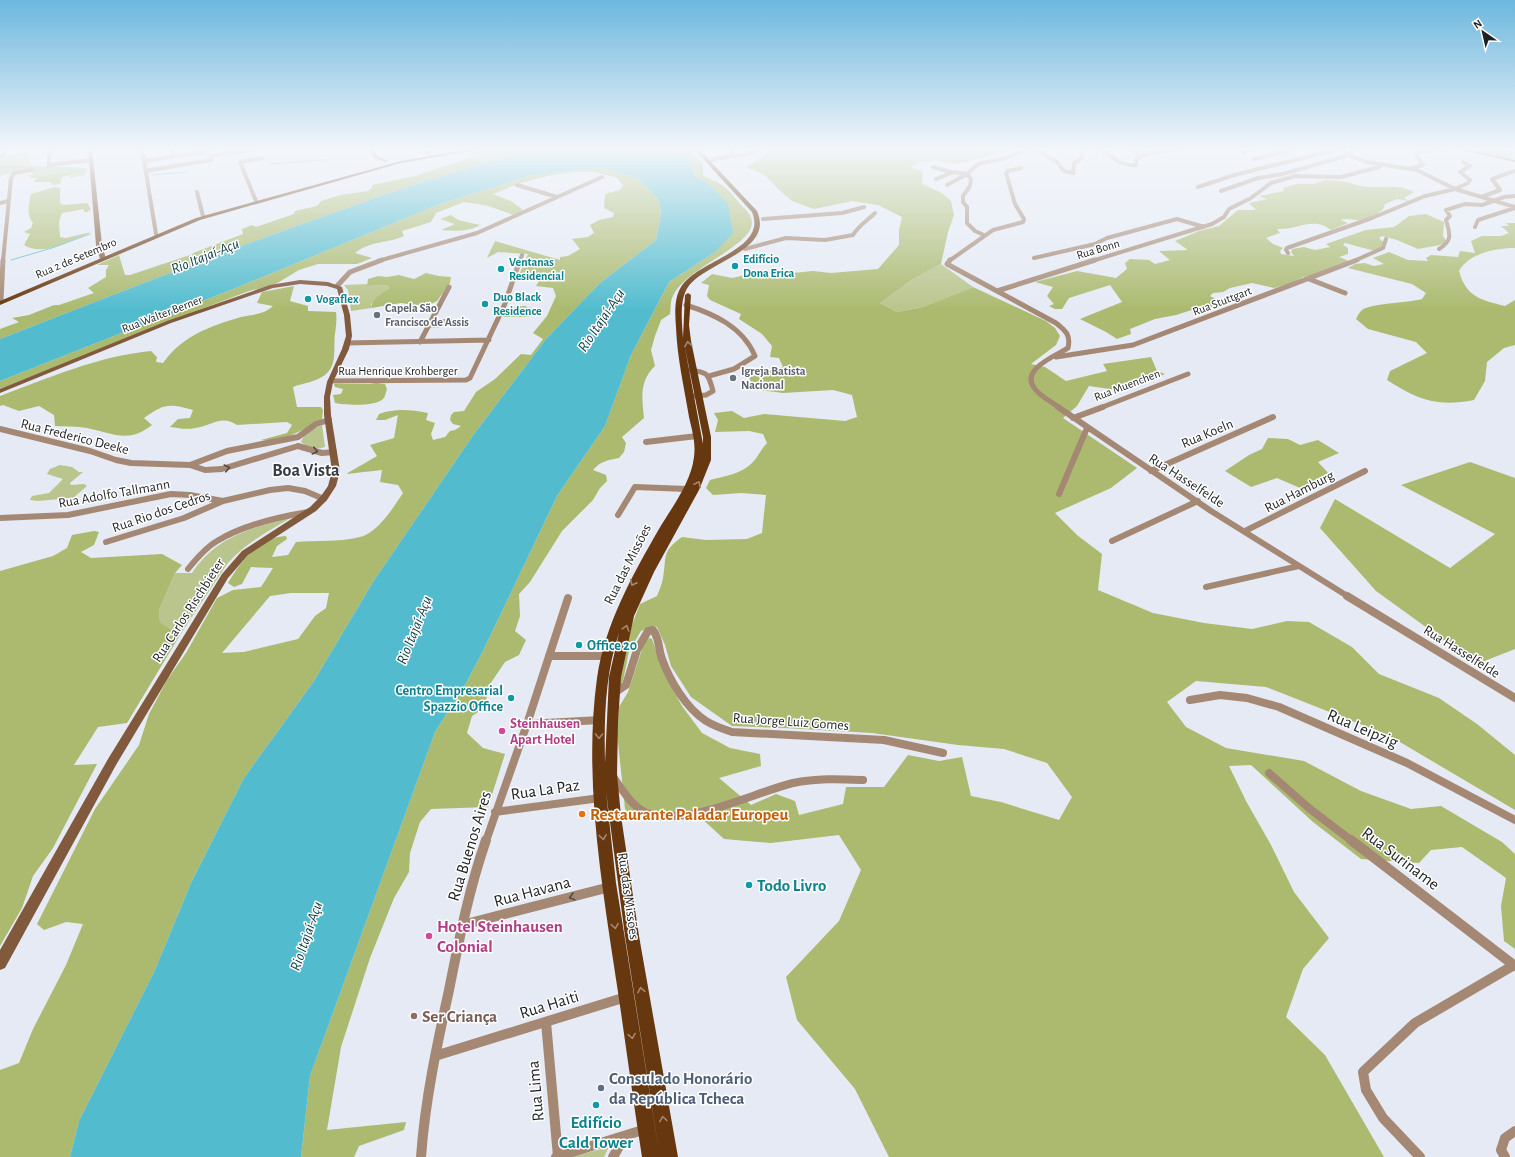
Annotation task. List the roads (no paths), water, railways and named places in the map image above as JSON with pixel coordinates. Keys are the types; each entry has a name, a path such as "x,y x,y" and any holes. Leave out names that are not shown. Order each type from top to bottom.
{"main road":[{"name":"Rua 2 de Setembro","path":"102,258 156,234 202,216 252,202"},
{"name":"Rua 2 de Setembro","path":"0,301 198,219 258,202"},
{"name":"Rua das Missões","path":"651,1157 610,887 600,798 600,720 603,679 612,638 629,592 687,489 699,459 694,396 689,370 680,341 680,302 685,286 699,273 730,255 750,240 757,231 759,223 755,212 746,202"},
{"path":"752,202 760,211 764,219"},
{"name":"Rua das Missões","path":"689,370 686,305 690,290 696,280 708,271 745,249 760,234 764,226 764,219"},
{"name":"Rua das Missões","path":"669,1157 626,896 611,774 613,694 623,639 636,598 648,572 695,490 706,466 708,455 707,437 694,396"},
{"path":"610,887 618,889 626,896"}],"street":[{"path":"0,301 8,202"},
{"path":"95,202 99,245 102,258"},
{"path":"150,202 156,234"},
{"path":"199,202 202,216"},
{"path":"337,286 350,272 366,265 477,233 546,202"},
{"path":"963,202 967,207 967,223 975,231 984,235 993,230 1023,222 1024,218 1014,202"},
{"name":"Rua Bonn","path":"997,291 1204,227 1220,221 1229,209 1243,202"},
{"path":"1288,252 1286,250 1287,248 1372,218 1411,202"},
{"path":"1439,249 1450,240 1450,227 1446,220 1450,216 1446,210 1465,204 1479,206 1491,202"},
{"path":"1497,202 1515,208"},
{"path":"764,219 842,213 864,207"},
{"path":"1476,227 1478,220 1515,208"},
{"path":"745,249 786,238 825,240 853,235 857,228 865,223 875,213"},
{"path":"1034,258 1095,244 1107,238 1177,219 1204,227"},
{"name":"Rua Hasselfelde","path":"984,235 947,264 1056,323 1067,332 1070,340 1068,348 1041,363 1032,372 1030,381 1035,390 1073,418 1151,471 1299,566 1515,698"},
{"name":"Rua Stuttgart","path":"1054,357 1133,345 1372,254 1383,248 1386,239"},
{"path":"347,344 489,340 508,296 522,255"},
{"path":"1309,279 1345,293"},
{"name":"Rua Walter Berner","path":"0,391 155,328 261,289 286,283 300,282 337,286"},
{"name":"Rua Carlos Rischbieter","path":"0,963 108,769 225,576 245,553 308,512 324,499 330,491 335,480 336,471 327,397 330,381 347,344 348,330 344,298 340,288 337,286"},
{"path":"420,342 449,287"},
{"path":"686,305 701,310 735,329 744,336 755,356 750,361 738,367 709,376"},
{"name":"Rua Henrique Krohberger","path":"330,381 466,380 472,375 489,340"},
{"path":"689,370 705,372 709,376 713,392 706,395 694,396"},
{"name":"Rua Muenchen","path":"1073,418 1188,374"},
{"name":"Rua Koeln","path":"1151,471 1274,417"},
{"name":"Rua Frederico Deeke","path":"0,429 90,451 116,460 131,463 190,465 217,454 238,448 298,437 316,424 329,420"},
{"path":"1059,494 1088,428"},
{"path":"646,442 697,436"},
{"path":"298,437 296,441 298,446"},
{"path":"190,465 199,470 211,471 298,446 322,453 334,452"},
{"name":"Rua Hamburg","path":"1245,531 1365,472"},
{"path":"618,515 635,487 687,489"},
{"name":"Rua Adolfo Tallmann","path":"0,518 68,515 171,494 190,495 223,501 279,488 296,489 324,499"},
{"name":"Rua Rio dos Cedros","path":"106,542 184,518 223,501"},
{"path":"1112,541 1198,501"},
{"path":"188,569 194,561 217,541 256,525 298,513 308,512"},
{"path":"1206,587 1299,566"},
{"name":"Rua Buenos Aires","path":"421,1157 424,1119 435,1056 462,925 481,854 527,724 568,598"},
{"name":"Rua Jorge Luiz Gomes","path":"613,694 626,685 636,652 642,639 648,631 653,630 656,634 662,659 673,681 690,706 701,718 716,726 732,732 884,740 943,753"},
{"path":"549,656 607,656"},
{"name":"Rua Leipzig","path":"1190,700 1220,695 1247,698 1279,707 1407,763 1515,820"},
{"path":"527,724 600,720"},
{"name":"Rua Suriname","path":"1270,773 1310,809 1515,965"},
{"path":"611,774 622,791 638,806 650,814 663,816 687,814 807,780 834,778 863,780"},
{"name":"Rua La Paz","path":"495,812 600,798"},
{"name":"Rua Havana","path":"462,925 610,887"},
{"path":"1420,1157 1384,1118 1366,1090 1363,1072 1374,1060 1415,1024 1515,965"},
{"name":"Rua Haiti","path":"435,1056 626,997"},
{"name":"Rua Lima","path":"546,1022 557,1157"},
{"path":"557,1157 646,1129"},
{"path":"1505,1157 1501,1150 1505,1138 1515,1131"},
{"path":"613,1157 625,1136"}],"water":[{"path":"364,202 446,202 238,287 0,381 0,339 117,293"},
{"name":"Rio Itajaí-Açu","path":"659,202 726,202 728,204 733,233 715,252 669,282 631,355 605,426 557,496 483,651 465,685 435,732 310,1076 301,1157 70,1157 79,1121 155,970 191,883 244,778 314,681 373,582 474,434 546,339 600,283 656,240 661,214"}],"waterway":[{"path":"11,260 52,248 90,234"}],"place":[{"name":"Edifício Dona Erica","path":"735,266"},
{"name":"Ventanas Residencial","path":"501,269"},
{"name":"Vogaflex","path":"308,299"},
{"name":"Duo Black Residence","path":"485,304"},
{"name":"Capela São Francisco de Assis","path":"377,315"},
{"name":"Igreja Batista Nacional","path":"733,378"},
{"name":"Office 20","path":"579,645"},
{"name":"Centro Empresarial Spazzio Office","path":"511,698"},
{"name":"Steinhausen Apart Hotel","path":"502,731"},
{"name":"Restaurante Paladar Europeu","path":"582,814"},
{"name":"Todo Livro","path":"749,885"},
{"name":"Hotel Steinhausen Colonial","path":"429,936"},
{"name":"Ser Criança","path":"414,1016"},
{"name":"Consulado Honorário da República Tcheca","path":"601,1088"},
{"name":"Edifício Cald Tower","path":"596,1105"}],"district":[{"name":"Boa Vista","path":"306,470"}]}
